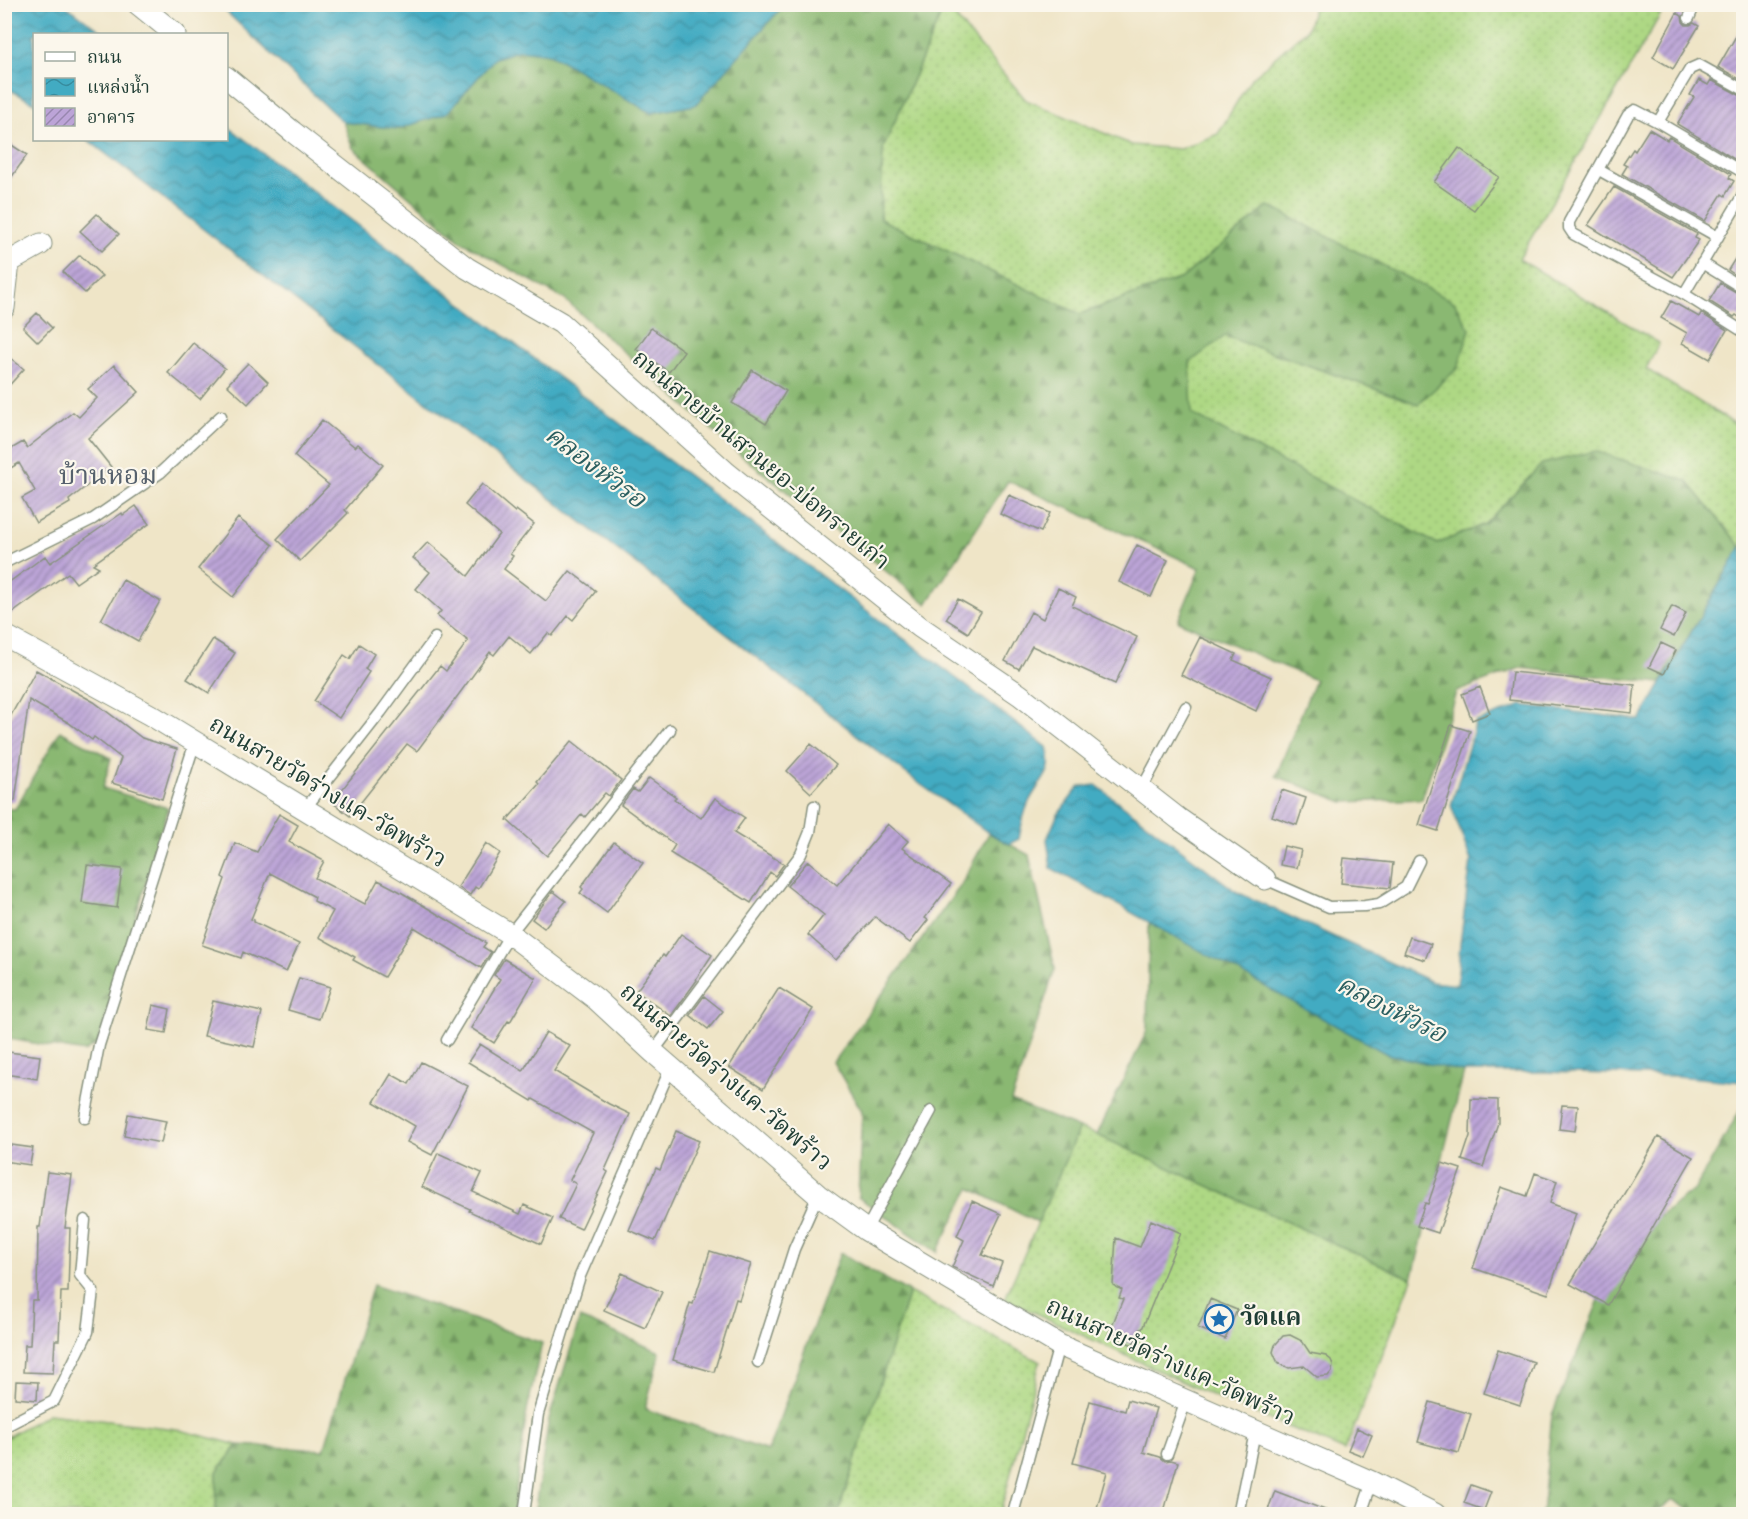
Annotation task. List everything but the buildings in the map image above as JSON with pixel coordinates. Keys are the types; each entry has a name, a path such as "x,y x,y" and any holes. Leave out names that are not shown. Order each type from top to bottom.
{"street":[{"path":"138,4 174,33"},
{"name":"ถนนสายบ้านสวนยอ-บ่อทรายเก่า","path":"228,79 467,268 561,323 727,472 920,627 1020,695 1141,789 1265,879"},
{"path":"4,308 9,262 41,244"},
{"name":"ถนนสายวัดร่างแค-วัดพร้าว","path":"4,635 154,717 510,934 596,999 653,1052 818,1195 866,1230 1059,1345 1372,1482 1435,1515"}],"lane":[{"path":"1689,18 1695,4"},
{"path":"1658,122 1694,65 1699,65 1743,90"},
{"path":"1743,173 1635,110 1628,115 1569,222 1569,228 1573,234 1684,294 1743,332"},
{"path":"1599,170 1718,237"},
{"path":"1684,294 1718,237 1739,210 1743,193"},
{"path":"1702,263 1743,289"},
{"path":"4,563 93,519 160,473 221,416"},
{"path":"304,810 381,712 435,638"},
{"path":"1141,789 1186,707"},
{"path":"447,1040 510,934 670,730"},
{"path":"85,1118 99,1044 195,742"},
{"path":"653,1052 801,854 810,832 814,806"},
{"path":"1265,879 1329,907 1365,906 1379,904 1406,887 1419,861"},
{"path":"524,1515 538,1414 580,1276 671,1067"},
{"path":"866,1230 930,1111"},
{"path":"758,1362 794,1250 818,1195"},
{"path":"4,1427 54,1401 88,1332 93,1291 80,1275 85,1220"},
{"path":"1013,1515 1059,1345"},
{"path":"1167,1454 1186,1401"},
{"path":"1238,1515 1255,1432"},
{"path":"1361,1515 1372,1482"}],"green space":[{"path":"784,5 945,5 883,149 880,219 1080,314 1182,278 1269,206 1454,302 1470,329 1458,368 1418,404 1225,336 1190,362 1192,414 1437,544 1485,524 1542,464 1595,451 1687,481 1741,547 1661,683 1520,668 1456,692 1422,799 1344,802 1276,776 1315,680 1178,621 1200,568 1008,481 927,604 742,456 564,299 462,242 353,148 343,122 398,129 447,113 495,58 520,50 550,54 651,113 695,105"},
{"path":"945,5 1026,100 1132,145 1180,149 1218,134 1250,80 1307,29 1315,5 1666,5 1519,259 1659,343 1646,369 1743,429 1744,540 1741,547 1687,481 1542,464 1485,524 1437,544 1191,414 1190,362 1225,336 1418,404 1269,206 1182,278 1080,314 880,219 883,149"},
{"path":"60,731 111,758 103,788 168,808 98,1043 84,1052 5,1038 4,809 15,809"},
{"path":"989,833 1029,855 1055,969 1011,1101 1079,1128 1038,1223 970,1188 937,1252 858,1197 862,1111 833,1062 961,885"},
{"path":"1149,922 1387,1054 1464,1072 1412,1279 1097,1135 1147,1031"},
{"path":"1743,1105 1743,1514 1696,1514 1673,1500 1654,1514 1542,1514 1552,1415 1621,1246 1695,1189"},
{"path":"1079,1128 1412,1279 1345,1451 1202,1391 1005,1299"},
{"path":"840,1253 909,1292 838,1514 534,1514 549,1419 580,1318 660,1352 645,1409 768,1451"},
{"path":"373,1285 542,1343 527,1410 513,1513 520,1514 216,1514 217,1472 238,1445 324,1450"},
{"path":"909,1292 1040,1362 1000,1514 838,1514"},
{"path":"48,1414 176,1429 238,1445 217,1472 216,1514 5,1514 5,1438"}],"water":[{"path":"5,4 65,5 104,33 33,33 33,102 5,87"},
{"path":"219,5 784,5 695,105 651,113 550,54 520,50 495,58 447,113 398,129 343,122"},
{"name":"คลองหัวรอ","path":"228,127 1047,747 1048,770 1027,807 1019,839 1009,844 989,833 920,784 89,141 228,141"},
{"name":"คลองหัวรอ","path":"1743,547 1743,1082 1676,1076 1464,1072 1387,1054 1051,868 1047,839 1057,816 1079,787 1096,785 1237,892 1432,982 1457,985 1471,861 1451,805 1476,722 1522,705 1640,720"}],"place":[{"name":"วัดแค","path":"1219,1319"}],"district":[{"name":"บ้านหอม","path":"108,476"}]}
